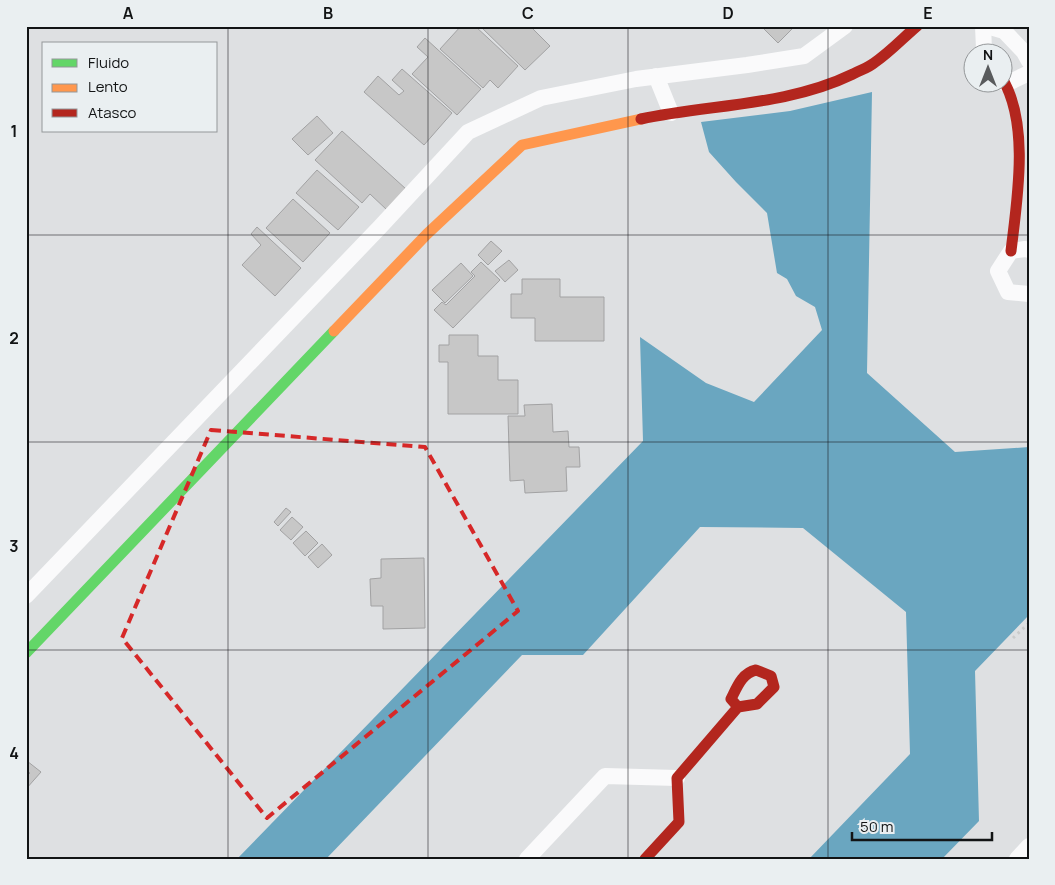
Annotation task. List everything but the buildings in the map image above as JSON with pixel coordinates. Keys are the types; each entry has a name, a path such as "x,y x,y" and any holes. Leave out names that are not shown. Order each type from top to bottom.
{"street":[{"path":"26,596 380,227 468,132 541,98 656,76 804,56 845,26"},
{"path":"26,653 426,234 522,145 671,113 758,102 817,89 873,64 917,26"},
{"path":"983,26 984,42"},
{"path":"987,26 1004,31 1024,52 1029,61"},
{"path":"1012,78 1029,73"},
{"path":"656,76 671,113"},
{"path":"1008,92 1018,123 1024,168 1011,251 998,270 1008,292 1029,294"},
{"path":"1011,251 1029,250"},
{"path":"645,859 679,822 677,778 738,707"},
{"path":"526,859 605,776 677,778"},
{"path":"1017,859 1029,846"}],"path":[{"path":"1013,638 1029,623"}],"highlighted area":[{"path":"211,430 425,447 518,611 267,818 122,638"}],"water":[{"path":"872,92 867,373 955,452 1029,447 1029,615 975,671 979,821 942,859 809,859 910,754 906,612 803,528 700,527 583,655 522,655 326,859 237,859 643,441 640,337 706,383 754,402 822,330 815,307 796,296 787,279 777,273 767,213 709,152 701,122 790,111"}],"traffic: fast":[{"path":"26,653 334,331"}],"traffic: slow":[{"path":"334,331 427,234 522,145 641,119"}],"traffic: jam":[{"path":"641,119 749,103 828,85 872,65 917,26"},
{"path":"1009,92 1016,117 1019,140 1018,186 1011,251"},
{"path":"645,859 679,822 677,778 738,707 757,704 774,687 771,676 756,670 747,674 738,685 731,699 738,707"}]}
